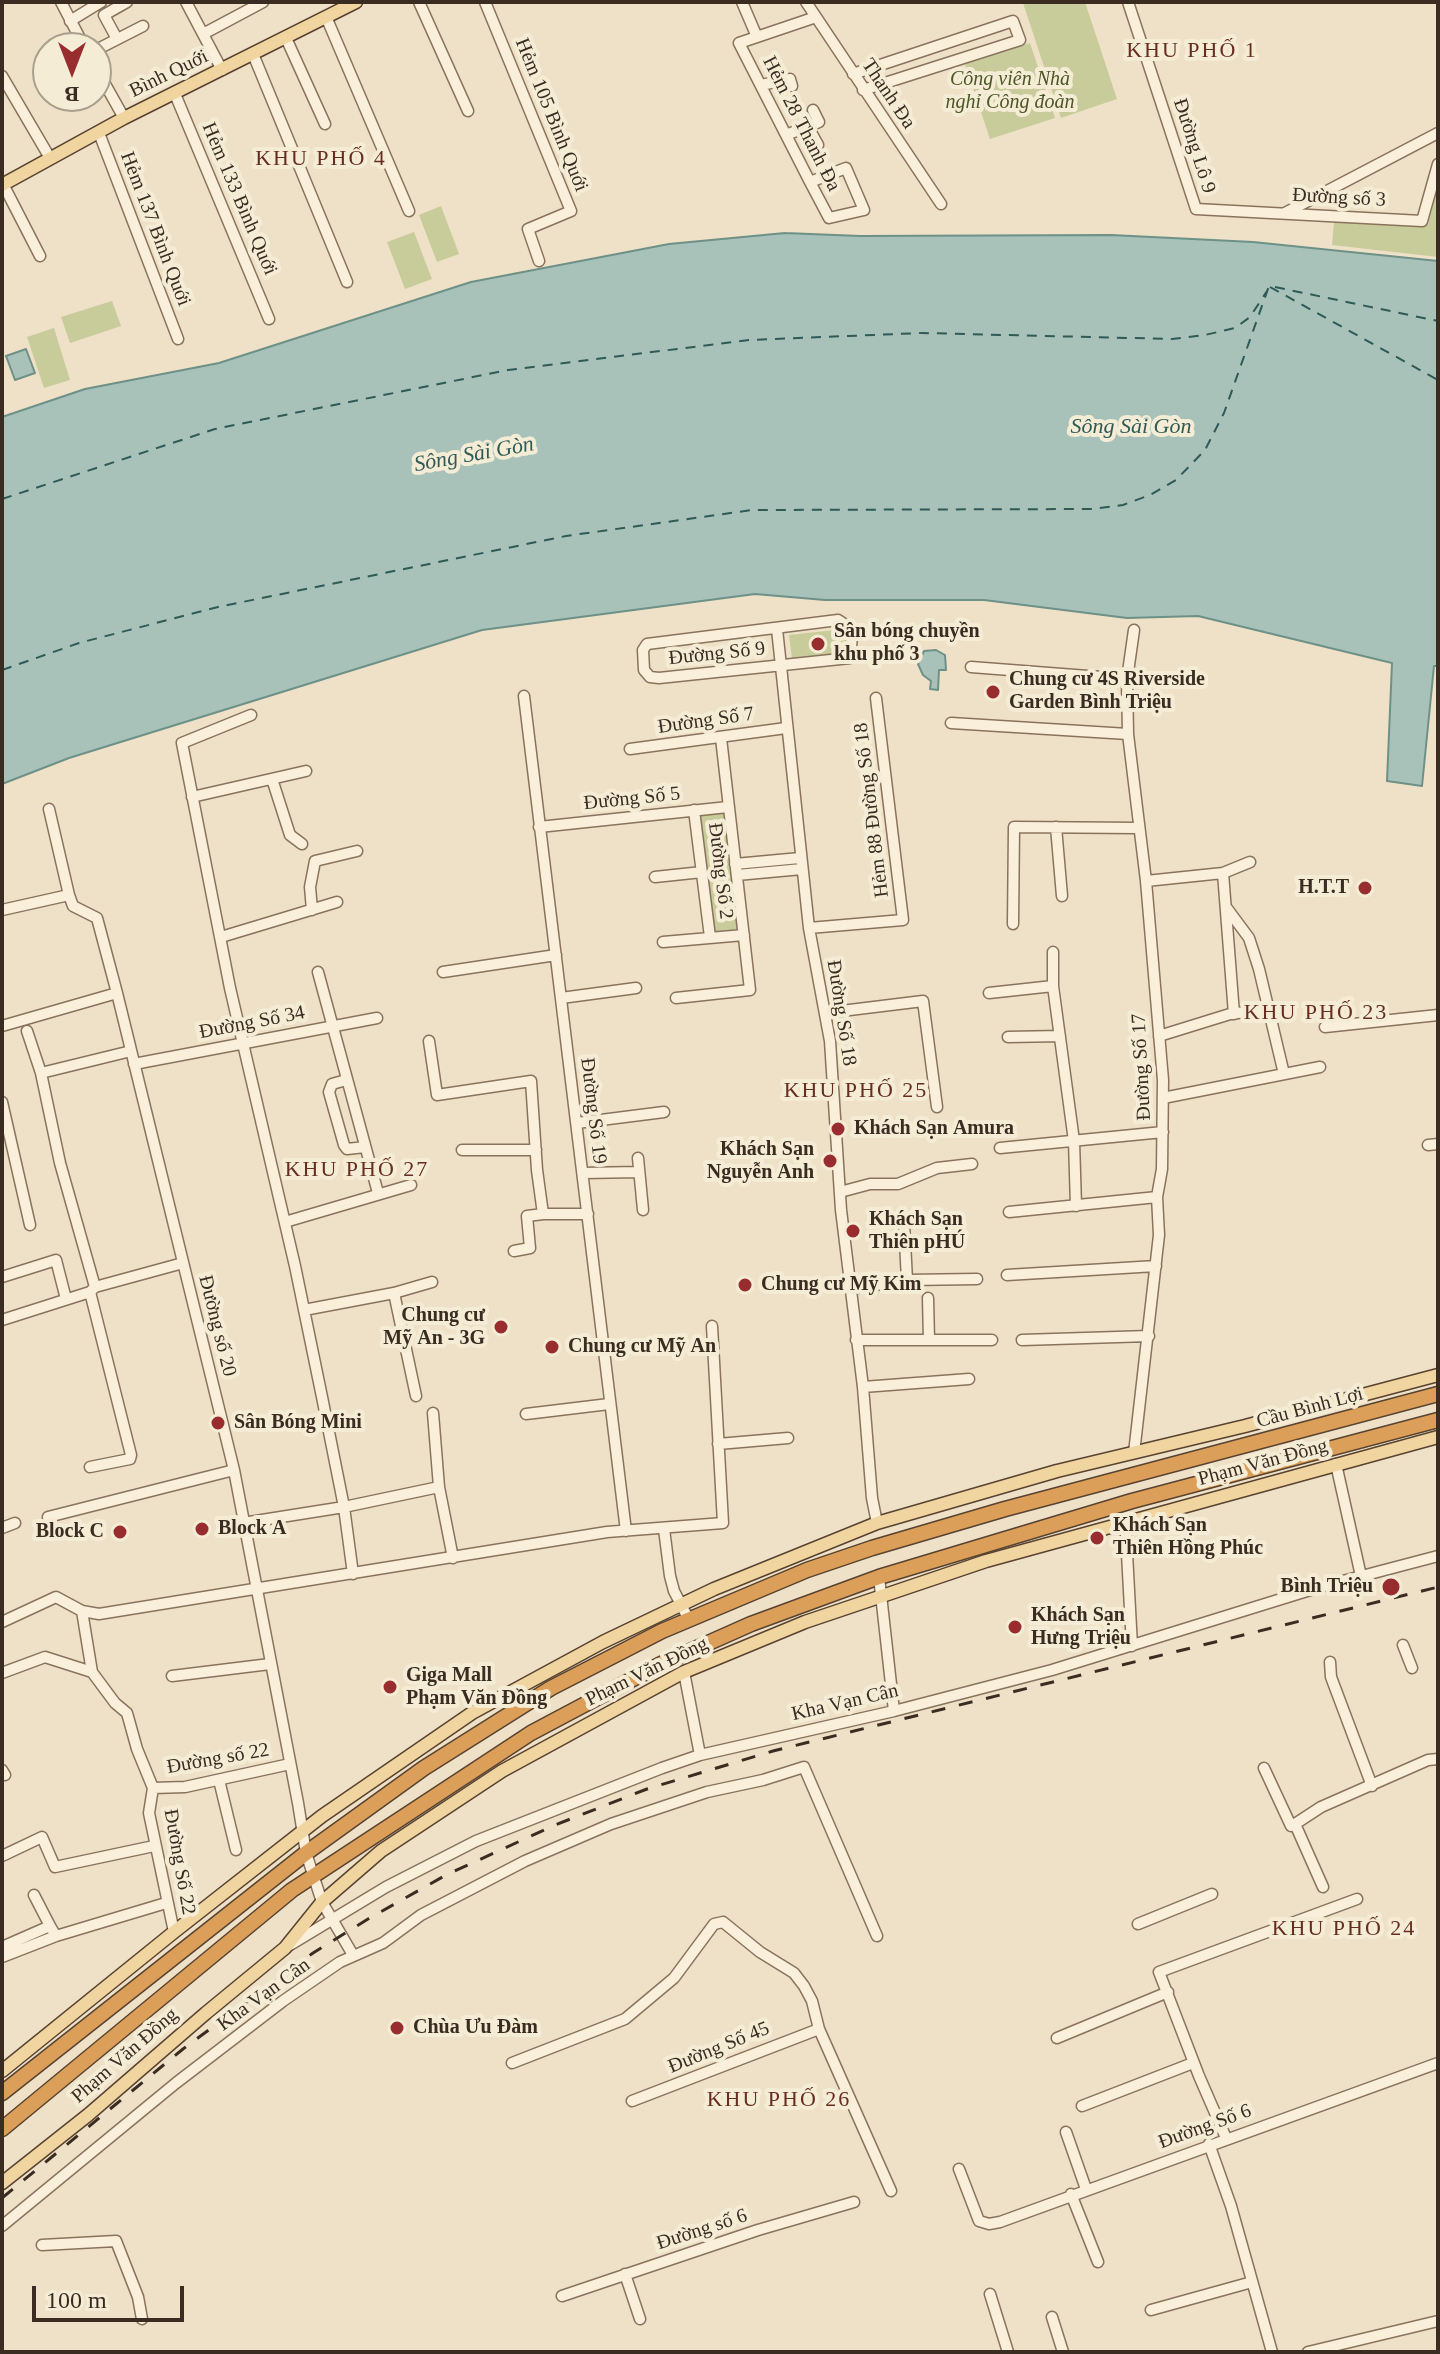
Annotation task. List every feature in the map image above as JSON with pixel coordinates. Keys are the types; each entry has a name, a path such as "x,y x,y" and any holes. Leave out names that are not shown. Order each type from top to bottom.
{"highway":[{"name":"Cầu Bình Lợi","path":"1193,1460 1438,1394"},
{"name":"Phạm Văn Đồng","path":"2,2129 272,1905 312,1876 531,1733 706,1643 879,1577 1195,1483 1438,1420"},
{"name":"Phạm Văn Đồng","path":"2,2093 306,1853 424,1768 551,1688 689,1620 807,1570 872,1548 1193,1460"}],"main road":[{"name":"Bình Quới","path":"3,185 124,118 356,2"},
{"name":"Phạm Văn Đồng","path":"2,2071 301,1832 472,1713 571,1658 714,1589 877,1523 1057,1471 1438,1375"},
{"name":"Phạm Văn Đồng","path":"2,2183 88,2115 285,1948 322,1902 381,1851 461,1796 544,1747 684,1672 805,1622 986,1561 1438,1437"},
{"path":"1130,1476 1134,1453"},
{"path":"1131,1520 1132,1501"},
{"path":"413,1753 424,1768"}],"street":[{"path":"61,2 76,32"},
{"path":"70,21 101,2"},
{"path":"117,39 104,15 127,2"},
{"path":"186,2 222,70"},
{"path":"203,34 263,2"},
{"path":"419,2 468,111"},
{"name":"Hẻm 105 Bình Quới","path":"485,2 571,211 528,229 539,261"},
{"path":"742,2 757,37"},
{"name":"Thanh Đa","path":"806,2 941,204"},
{"name":"Đường Lô 9","path":"1128,2 1196,209"},
{"name":"Hẻm 28 Thanh Đa","path":"810,182 846,168 864,210 829,218 810,182 739,43 816,17"},
{"path":"327,19 409,211"},
{"path":"853,74 1013,21 1020,40 863,90"},
{"path":"112,42 143,26"},
{"path":"286,38 325,124"},
{"path":"956,39 963,57"},
{"path":"253,54 347,282"},
{"path":"2,76 50,158"},
{"path":"761,85 790,79 792,86"},
{"name":"Hẻm 133 Bình Quới","path":"175,94 269,319"},
{"path":"112,97 124,118"},
{"path":"786,135 819,122 813,110"},
{"path":"808,127 818,145"},
{"name":"Hẻm 137 Bình Quới","path":"99,133 178,339"},
{"path":"1283,214 1438,133"},
{"name":"Đường số 3","path":"1196,209 1422,221 1438,164"},
{"path":"3,185 40,256"},
{"name":"Đường Số 9","path":"838,620 847,626 852,636 850,658 780,666 650,677 644,670 643,650 647,644 838,620"},
{"name":"Đường Số 18","path":"777,629 809,928 830,1041 840,1192 877,1523"},
{"name":"Đường Số 17","path":"1134,630 1127,679 1128,734 1146,881 1163,1098 1162,1169 1157,1197 1159,1235 1134,1453"},
{"path":"971,667 1127,679"},
{"name":"Đường Số 19","path":"524,696 626,1531"},
{"name":"Hẻm 88 Đường Số 18","path":"809,928 903,920 876,698"},
{"path":"251,715 182,743 243,1044 304,1310 344,1507 353,1574"},
{"path":"951,723 1128,734"},
{"name":"Đường Số 7","path":"630,749 786,728"},
{"name":"Đường Số 2","path":"676,998 750,990 721,738"},
{"path":"192,797 306,771"},
{"path":"272,779 290,835 302,844"},
{"name":"Đường Số 5","path":"539,827 728,807"},
{"path":"2,910 69,895 49,809"},
{"name":"Đường Số 2","path":"694,810 710,937"},
{"path":"1013,924 1014,827 1138,828"},
{"path":"1056,827 1062,896"},
{"path":"312,910 310,887 315,861 357,851"},
{"path":"1146,881 1223,873 1250,862"},
{"name":"Đường Số 2","path":"736,869 801,864"},
{"path":"655,877 702,872"},
{"path":"1223,873 1234,1014"},
{"name":"Đường số 20","path":"69,895 73,906 97,918 117,993 234,1470 301,1832 312,1876 332,1919"},
{"path":"221,937 337,902"},
{"path":"1226,907 1249,938 1284,1074"},
{"path":"663,942 744,935"},
{"path":"1053,952 1053,986 1074,1141 1076,1206"},
{"path":"443,972 556,955"},
{"path":"318,972 378,1193"},
{"path":"989,993 1053,986"},
{"path":"561,998 636,988"},
{"path":"2,1026 117,993"},
{"path":"825,1013 923,1001 937,1107"},
{"path":"1159,1036 1234,1014 1253,1011 1270,1018"},
{"path":"1325,1027 1438,1015"},
{"name":"Đường Số 34","path":"134,1064 377,1018"},
{"path":"27,1031 41,1073 131,1455 130,1459 90,1467"},
{"path":"1008,1037 1060,1036"},
{"path":"429,1041 437,1095 531,1081 543,1214"},
{"path":"41,1073 131,1051"},
{"path":"1163,1098 1320,1067"},
{"path":"346,1080 332,1084 329,1092 340,1132 347,1149 365,1147"},
{"path":"2,1102 30,1225"},
{"path":"577,1123 664,1112"},
{"path":"1000,1148 1163,1132"},
{"path":"462,1150 536,1150"},
{"path":"638,1158 643,1210"},
{"path":"840,1192 870,1184 898,1184 937,1168 972,1164"},
{"path":"583,1173 638,1172"},
{"path":"285,1222 411,1185"},
{"path":"1009,1212 1157,1197"},
{"path":"514,1251 530,1248 527,1216 588,1214"},
{"path":"904,1223 907,1280"},
{"path":"2,1277 56,1260 66,1299"},
{"path":"2,1320 92,1289 183,1263"},
{"path":"1007,1275 1156,1266"},
{"path":"850,1289 907,1280 977,1279"},
{"path":"304,1310 394,1293 432,1282"},
{"path":"394,1293 416,1396"},
{"path":"928,1298 929,1340"},
{"path":"2,1622 56,1597 82,1611 99,1614 607,1532 723,1523 712,1326"},
{"path":"1022,1340 1149,1336"},
{"path":"856,1340 992,1340"},
{"path":"863,1387 969,1379"},
{"path":"526,1414 609,1404"},
{"path":"433,1413 439,1487 453,1558"},
{"path":"718,1444 788,1438"},
{"path":"1336,1464 1361,1576"},
{"path":"48,1517 234,1470"},
{"path":"243,1523 344,1507 439,1487"},
{"path":"1131,1520 1126,1535 1132,1646"},
{"path":"2,1528 15,1523"},
{"path":"664,1529 674,1591 689,1620"},
{"name":"Kha Vạn Cân","path":"285,1948 386,1887 476,1841 581,1797 700,1755 894,1711 1052,1670 1361,1576 1438,1556"},
{"path":"879,1577 894,1711"},
{"path":"2,1673 45,1657 92,1672 82,1611"},
{"path":"1403,1645 1412,1668"},
{"path":"1330,1662 1331,1677 1372,1786"},
{"path":"172,1676 270,1664"},
{"name":"Đường Số 22","path":"92,1672 131,1719 137,1749 153,1788 149,1813 174,1932"},
{"path":"684,1672 700,1755"},
{"path":"1293,1825 1321,1807 1428,1760 1438,1759"},
{"name":"Đường số 22","path":"153,1788 185,1787 290,1764"},
{"name":"Kha Vạn Cân","path":"2,2226 176,2083 259,2019 353,1955 383,1943 421,1915 525,1861 603,1827 707,1792 804,1767 877,1936"},
{"path":"1264,1768 1323,1887"},
{"path":"219,1780 236,1850"},
{"path":"2,1856 42,1837 55,1867 154,1846"},
{"path":"1138,1924 1212,1894"},
{"path":"34,1895 56,1936"},
{"path":"1226,2138 1193,2063 1159,1972 1357,1899"},
{"path":"2,1957 56,1936 166,1903"},
{"path":"332,1919 353,1955"},
{"path":"512,2063 625,2019 674,1978 718,1921 794,1973 812,2001 819,2029 891,2191"},
{"path":"2,1947 50,1926"},
{"path":"1057,2038 1168,1992"},
{"name":"Đường Số 45","path":"632,2101 819,2029"},
{"path":"1082,2106 1193,2063"},
{"name":"Đường Số 6","path":"959,2169 975,2214 984,2223 1000,2222 1438,2063"},
{"path":"1066,2132 1086,2189"},
{"path":"1209,2144 1231,2206 1272,2352"},
{"path":"1071,2194 1098,2262"},
{"name":"Đường số 6","path":"562,2296 854,2202"},
{"path":"42,2245 116,2241 138,2297 142,2319"},
{"path":"625,2274 640,2319"},
{"path":"1151,2310 1252,2282"},
{"path":"990,2294 1008,2352"},
{"path":"1052,2317 1063,2352"},
{"path":"1308,2352 1438,2321"}],"green space":[{"path":"1085,2 1117,99 1061,118 1023,3"},
{"name":"Công viên Nhà nghỉ Công đoàn","path":"1030,43 1055,118 990,139 965,64"},
{"path":"1438,186 1438,257 1332,245 1334,222 1423,227 1428,224"},
{"path":"441,206 459,254 437,262 419,215"},
{"path":"414,232 432,279 405,289 387,242"},
{"path":"112,301 121,326 70,343 61,317"},
{"path":"54,328 70,380 44,388 27,337"},
{"name":"Sân bóng chuyền khu phố 3","path":"844,629 847,653 792,659 789,635"},
{"path":"724,812 738,929 714,932 700,815"}],"water":[{"name":"Sông Sài Gòn","path":"785,233 860,236 1111,235 1253,242 1438,261 1438,666 1434,666 1422,786 1387,781 1392,663 1198,616 1127,618 984,600 825,600 755,594 482,630 69,758 2,784 2,417 85,389 219,363 471,282 669,244"},
{"path":"26,349 35,373 15,380 6,356"},
{"path":"936,650 945,655 946,670 939,670 938,690 930,689 931,681 923,675 918,664 924,651"}],"ferry route":[{"path":"2,670 79,643 218,607 566,536 752,510 1093,509 1123,505 1150,495 1176,480 1205,450 1224,413 1269,286"},
{"path":"1270,287 1438,380"},
{"path":"1275,287 1438,321"},
{"path":"2,499 215,429 508,370 749,340 922,333 1172,339 1235,328 1250,317 1267,291"}],"railway":[{"path":"2,2198 183,2049 313,1953 446,1875 555,1825 647,1789 773,1751 1438,1587"}],"place":[{"name":"Sân bóng chuyền khu phố 3","path":"818,644"},
{"name":"Chung cư 4S Riverside Garden Bình Triệu","path":"993,692"},
{"name":"H.T.T","path":"1365,888"},
{"name":"Khách Sạn Amura","path":"838,1129"},
{"name":"Khách Sạn Nguyễn Anh","path":"830,1161"},
{"name":"Khách Sạn Thiên pHÚ","path":"853,1231"},
{"name":"Chung cư Mỹ Kim","path":"745,1285"},
{"name":"Chung cư Mỹ An - 3G","path":"501,1327"},
{"name":"Chung cư Mỹ An","path":"552,1347"},
{"name":"Sân Bóng Mini","path":"218,1423"},
{"name":"Block A","path":"202,1529"},
{"name":"Block C","path":"120,1532"},
{"name":"Khách Sạn Thiên Hồng Phúc","path":"1097,1538"},
{"name":"Bình Triệu","path":"1391,1587"},
{"name":"Khách Sạn Hưng Triệu","path":"1015,1627"},
{"name":"Giga Mall Phạm Văn Đồng","path":"390,1687"},
{"name":"Chùa Ưu Đàm","path":"397,2028"}],"district":[{"name":"KHU PHỐ 1","path":"1192,51"},
{"name":"KHU PHỐ 4","path":"321,159"},
{"name":"KHU PHỐ 23","path":"1316,1013"},
{"name":"KHU PHỐ 25","path":"856,1091"},
{"name":"KHU PHỐ 27","path":"357,1170"},
{"name":"KHU PHỐ 24","path":"1344,1929"},
{"name":"KHU PHỐ 26","path":"779,2100"}]}
